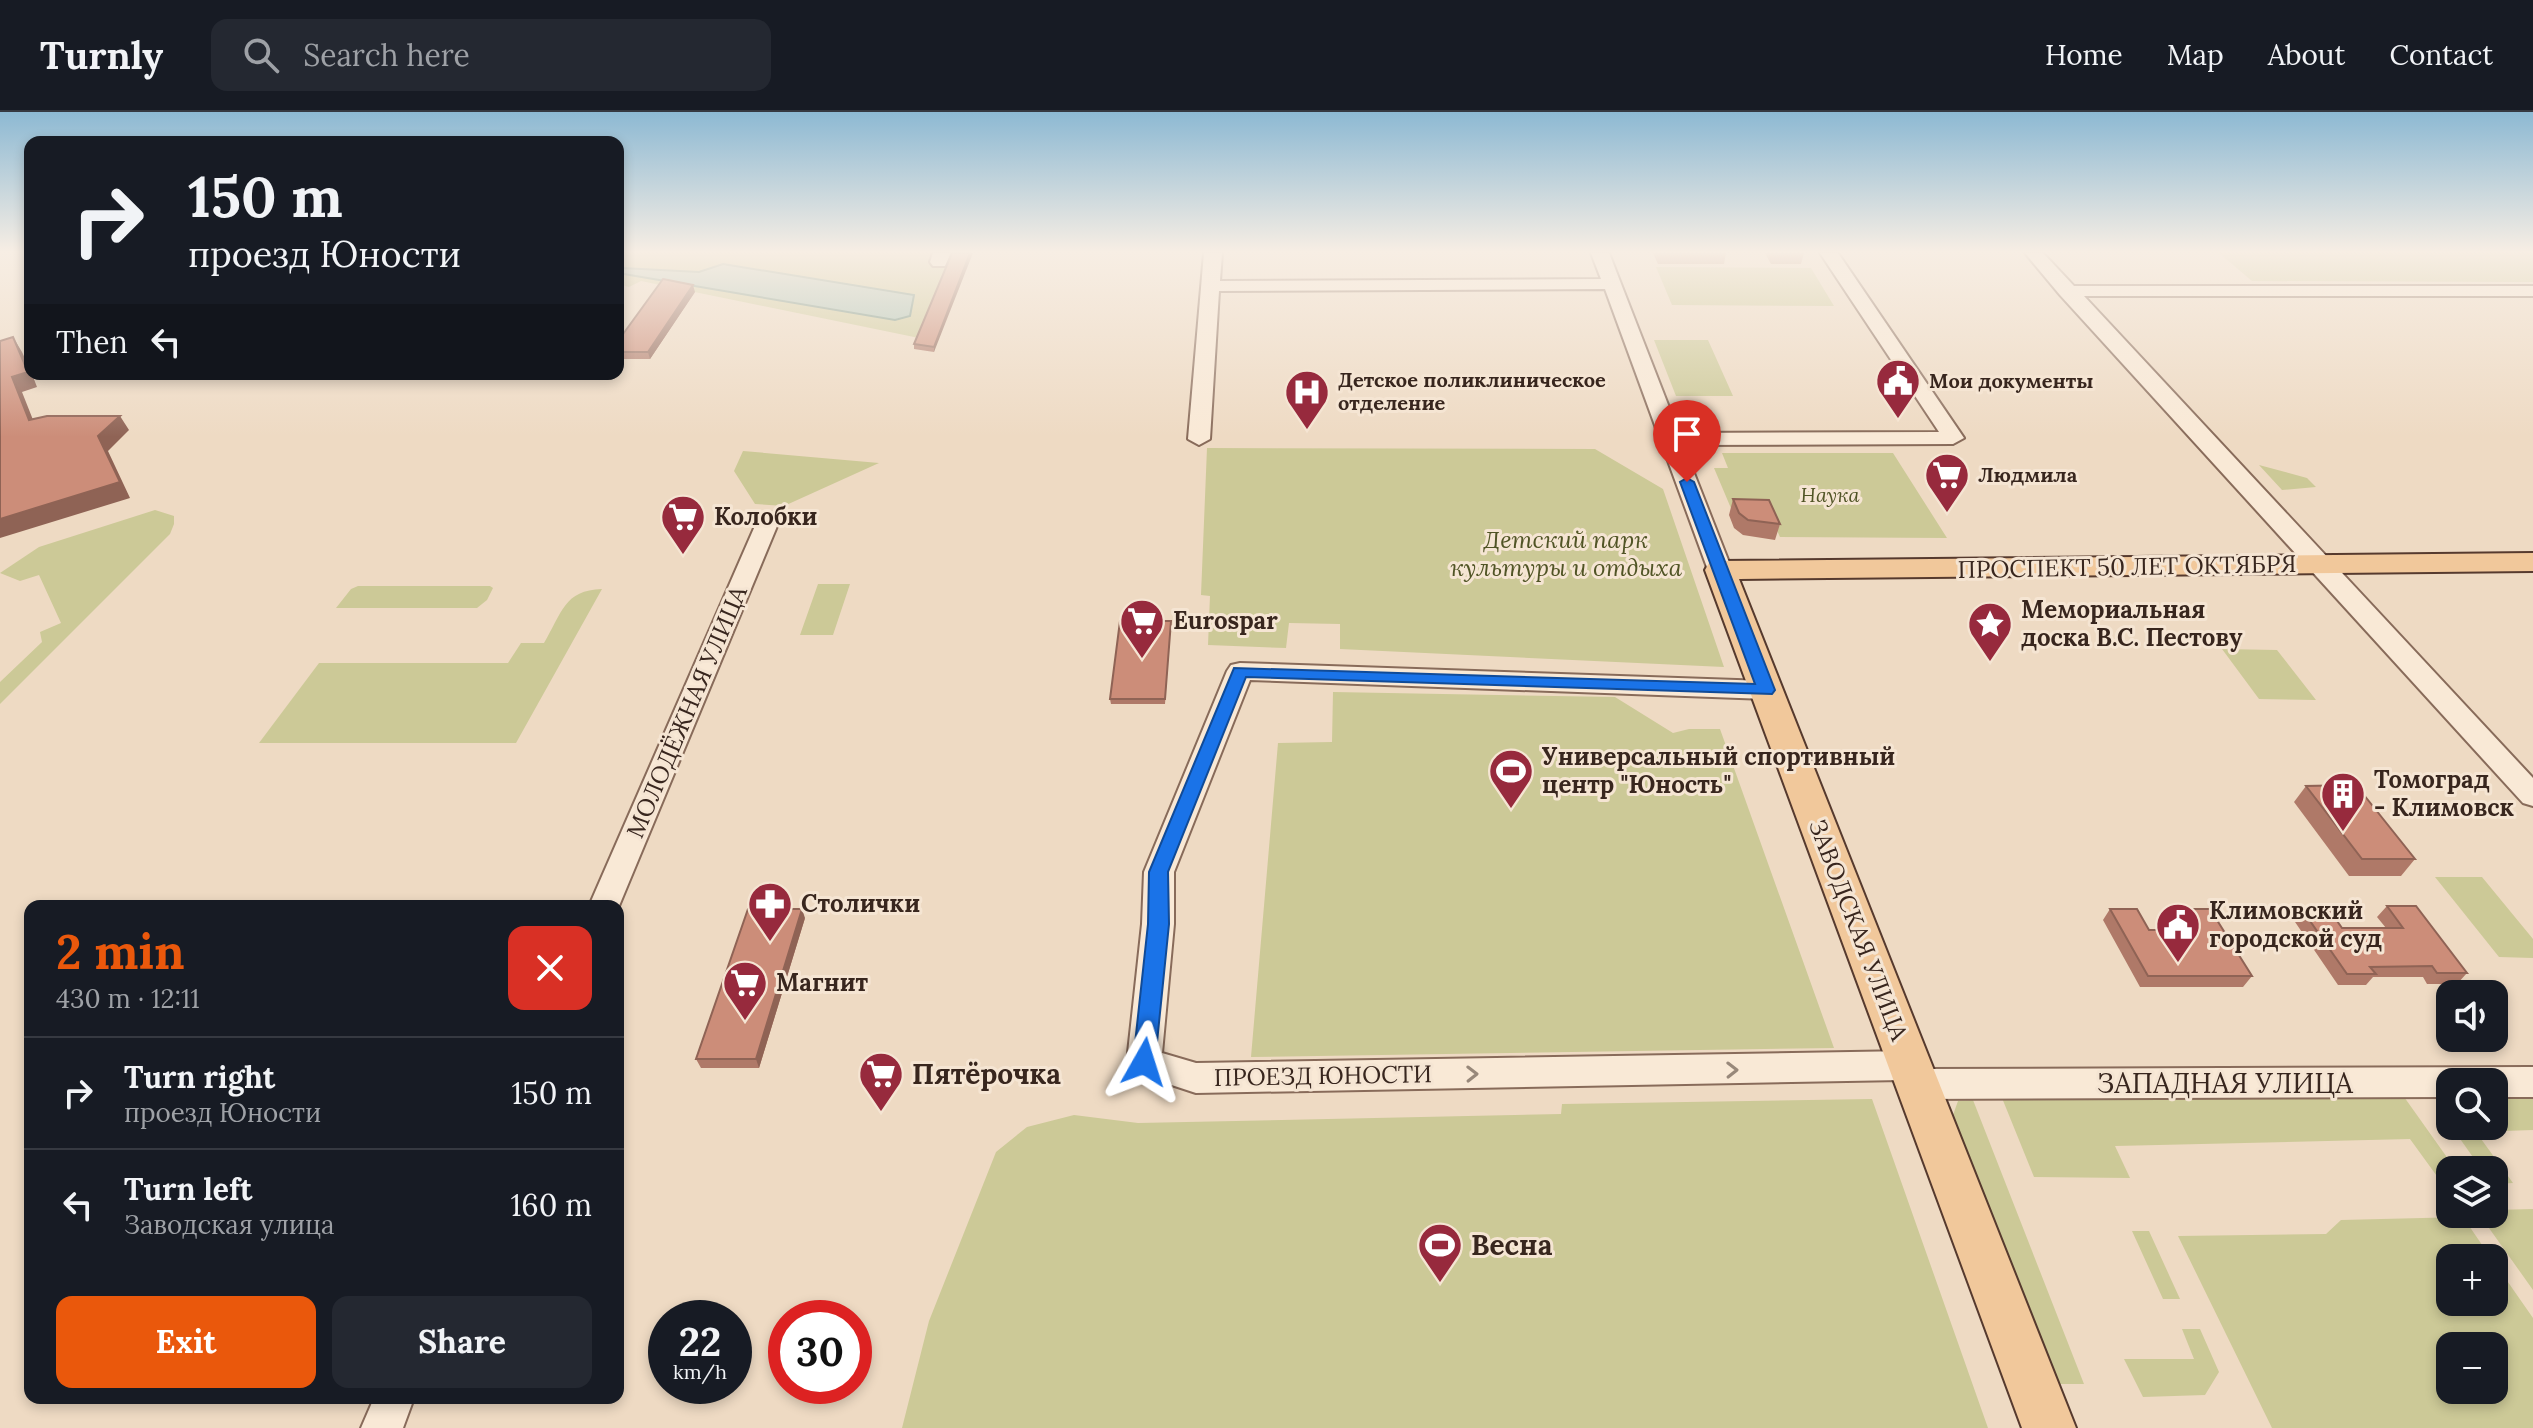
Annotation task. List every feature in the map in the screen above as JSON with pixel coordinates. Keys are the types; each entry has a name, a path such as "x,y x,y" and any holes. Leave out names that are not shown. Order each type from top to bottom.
{"main road":[{"name":"ПРОСПЕКТ 50 ЛЕТ ОКТЯБРЯ","path":"1720,570 2533,562"},
{"name":"ЗАВОДСКАЯ УЛИЦА","path":"1720,570 2049,1428"}],"street":[{"path":"1199,439 1210,314"},
{"name":"ЗАВОДСКАЯ УЛИЦА","path":"1623,314 1720,570"},
{"path":"1671,439 1953,438 1872,314"},
{"path":"2088,314 2533,796"},
{"name":"МОЛОДЁЖНАЯ УЛИЦА","path":"607,900 769,519"},
{"name":"ПРОЕЗД ЮНОСТИ","path":"1766,690 1240,671 1159,872 1158,924 1144,1062 1196,1078 1913,1074"},
{"name":"ЗАПАДНАЯ УЛИЦА","path":"1913,1074 2533,1082"},
{"path":"382,1428 392,1404"}],"green space":[{"path":"804,314 862,314 895,320 929,314 919,338"},
{"path":"1654,340 1708,340 1733,396 1676,396"},
{"name":"Детский парк культуры и отдыха","path":"1207,448 1595,449 1663,489 1724,667 1340,649 1340,624 1289,623 1286,648 1208,645 1210,596 1201,595"},
{"path":"743,451 879,463 784,506 755,504 734,471"},
{"name":"Наука","path":"1722,453 1893,453 1947,538 1780,537 1769,513 1733,513 1714,468 1728,468"},
{"path":"2259,465 2307,478 2316,487 2282,490"},
{"path":"155,510 174,516 170,534 0,704 0,682 42,642 40,632 61,623 39,575 20,581 0,573 39,547"},
{"path":"818,584 850,584 833,635 800,635"},
{"path":"358,586 493,588 487,600 477,608 336,608 351,589"},
{"path":"602,589 516,743 259,743 319,663 508,663 521,643 544,643 560,613 572,599 589,590"},
{"path":"2222,649 2277,650 2316,700 2259,699"},
{"name":"Универсальный спортивный центр \"Юность\"","path":"1333,692 1615,697 1673,733 1689,729 1720,729 1834,1048 1251,1057 1278,743 1332,742"},
{"path":"2435,877 2482,877 2533,939 2533,958 2499,957"},
{"path":"2533,1093 2533,1130 2508,1131 2508,1094"},
{"path":"2402,1094 2446,1156 2436,1156 2436,1175 2410,1139 2115,1146 2130,1178 2034,1177 2002,1098"},
{"name":"Весна","path":"1872,1099 1988,1428 902,1428 929,1321 996,1152 1027,1127 1074,1115 1138,1123 1561,1114 1562,1104"},
{"path":"1973,1100 2084,1384 2058,1384 1953,1115 1958,1101"},
{"path":"2461,1140 2482,1140 2493,1156 2472,1156"},
{"path":"2533,1209 2533,1290 2508,1255 2508,1244 2500,1244 2489,1228 2508,1228 2508,1210"},
{"path":"2436,1218 2436,1228 2471,1228 2481,1244 2436,1244 2436,1316 2508,1316 2508,1282 2533,1318 2533,1428 2272,1428 2178,1236 2326,1234 2341,1220"},
{"path":"2132,1231 2149,1231 2180,1299 2163,1299"},
{"path":"2182,1329 2200,1329 2219,1372 2205,1395 2143,1397 2124,1359 2194,1359"}],"shaded area":[{"path":"862,314 910,314 895,320"}],"building":[{"path":"637,314 673,314 648,352 624,352 624,333"},
{"path":"926,314 946,314 934,347 914,344"},
{"path":"13,337 24,363 24,373 12,377 29,420 47,416 120,416 98,436 120,482 0,519 0,341"},
{"path":"1733,499 1769,500 1780,524 1748,520 1739,513"},
{"name":"Eurospar","path":"1120,621 1171,621 1165,699 1110,699"},
{"path":"2356,785 2415,859 2362,859 2306,786"},
{"path":"2387,906 2416,906 2467,973 2437,973 2432,966 2370,967 2376,974 2347,974 2301,908 2328,908 2342,928 2403,928"},
{"name":"Магнит","path":"748,909 802,909 756,1059 696,1059"},
{"name":"Климовский городской суд","path":"2110,909 2137,909 2149,930 2194,930 2181,909 2210,909 2252,976 2148,976"}],"place":[{"name":"Мои документы","path":"1898,420"},
{"name":"Детское поликлиническое отделение","path":"1307,431"},
{"name":"Людмила","path":"1947,514"},
{"name":"Колобки","path":"683,556"},
{"name":"Eurospar","path":"1142,660"},
{"name":"Мемориальная доска В.С. Пестову","path":"1990,663"},
{"name":"Универсальный спортивный центр \"Юность\"","path":"1511,810"},
{"name":"Томоград - Климовск","path":"2343,833"},
{"name":"Столички","path":"770,943"},
{"name":"Климовский городской суд","path":"2178,964"},
{"name":"Магнит","path":"745,1022"},
{"name":"Пятёрочка","path":"881,1113"},
{"name":"Весна","path":"1440,1284"}],"route":[{"path":"1144,1062 1158,924 1159,872 1240,671 1766,690 1687,482"}]}
